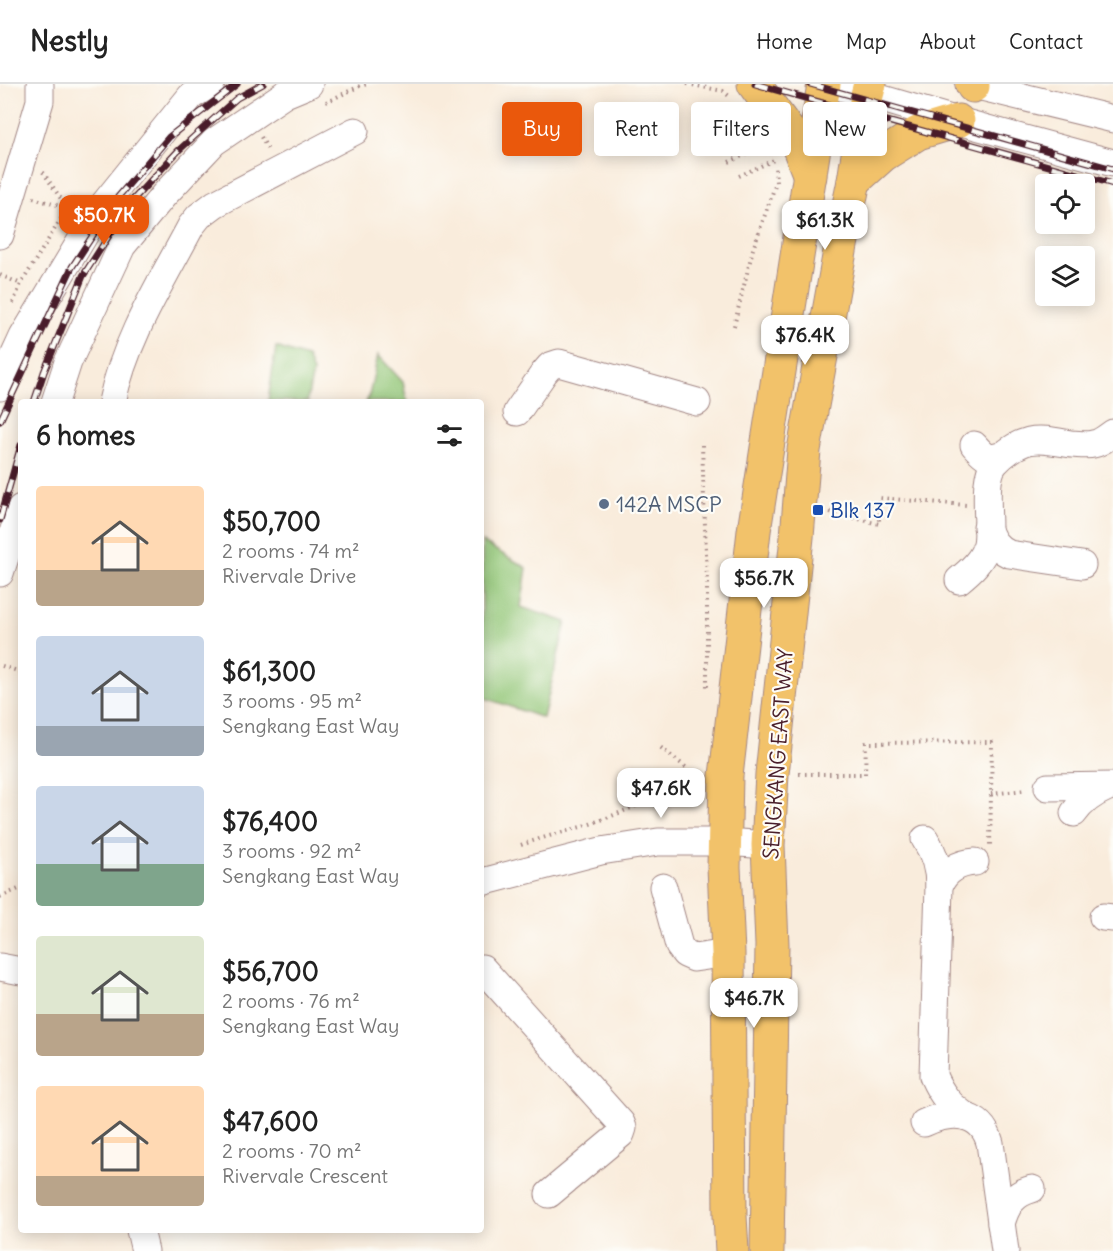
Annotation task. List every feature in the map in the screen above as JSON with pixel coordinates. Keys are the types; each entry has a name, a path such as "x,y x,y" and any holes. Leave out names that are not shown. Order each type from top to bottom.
{"main road":[{"path":"732,1251 728,953 724,867 726,776 754,531 824,84"},
{"name":"SENGKANG EAST WAY","path":"766,1251 772,945 768,845 772,774 804,450 854,181 868,89"},
{"path":"743,91 797,143 810,176"},
{"path":"854,181 883,155 918,133 958,121"}],"street":[{"path":"0,235 40,101 40,84"},
{"path":"0,387 23,337 100,209 191,96 211,84"},
{"path":"56,399 68,362 122,246 214,142 285,94 309,84"},
{"path":"831,84 868,89 958,121 1113,163"},
{"path":"972,84 1113,119"},
{"path":"113,399 116,381 132,338 191,226 199,216 215,204 355,131"},
{"path":"517,412 544,372 550,366 559,363 697,402"},
{"path":"959,580 973,569 987,544 988,478 994,465 1017,446 1022,434 1039,441 1086,445 1096,444 1113,433"},
{"path":"974,445 989,458 1003,456"},
{"path":"0,573 18,517"},
{"path":"988,517 991,538 997,546 1009,554 1082,565"},
{"path":"1048,787 1111,786"},
{"path":"1074,813 1087,798 1111,786"},
{"path":"925,839 938,868 939,886 933,1076 946,1099 958,1111 984,1128 988,1136 1005,1251"},
{"path":"484,881 601,851 658,842 725,842 768,845"},
{"path":"939,886 941,880 952,869 975,862"},
{"path":"663,887 679,946 684,954 694,958 728,953"},
{"path":"0,967 18,970"},
{"path":"484,970 621,1123 623,1128 621,1134 549,1194"},
{"path":"924,1123 945,1115 967,1117"},
{"path":"1001,1224 1003,1215 1014,1198 1032,1189"},
{"path":"141,1233 145,1251"}],"path":[{"path":"687,84 723,91 743,91"},
{"path":"260,136 270,154"},
{"path":"13,192 67,208 27,146"},
{"path":"729,162 742,156"},
{"path":"734,326 753,249 776,183 772,156"},
{"path":"739,176 774,160"},
{"path":"0,275 21,284"},
{"path":"702,445 707,580 706,695"},
{"path":"830,512 879,524 879,498 988,517"},
{"path":"2,666 18,671"},
{"path":"799,774 865,774 866,743 992,742 990,860 975,862"},
{"path":"513,848 544,836 586,825 630,808 697,776 660,747"},
{"path":"991,794 1048,787"},
{"path":"0,897 18,889"}],"green space":[{"path":"276,347 307,357 313,372 307,399 268,399"},
{"path":"378,355 403,382 406,399 368,399"},
{"path":"484,543 527,568 521,607 566,622 543,718 484,698"}],"railway":[{"path":"0,421 72,267 118,197 169,137 237,84"},
{"path":"35,399 83,276 130,203 179,150 237,98 263,84"},
{"path":"755,84 1113,184"},
{"path":"810,84 1113,169"},
{"path":"0,520 18,456"}],"place":[{"name":"142A MSCP","path":"604,504"},
{"name":"Blk 137","path":"818,510"}]}
